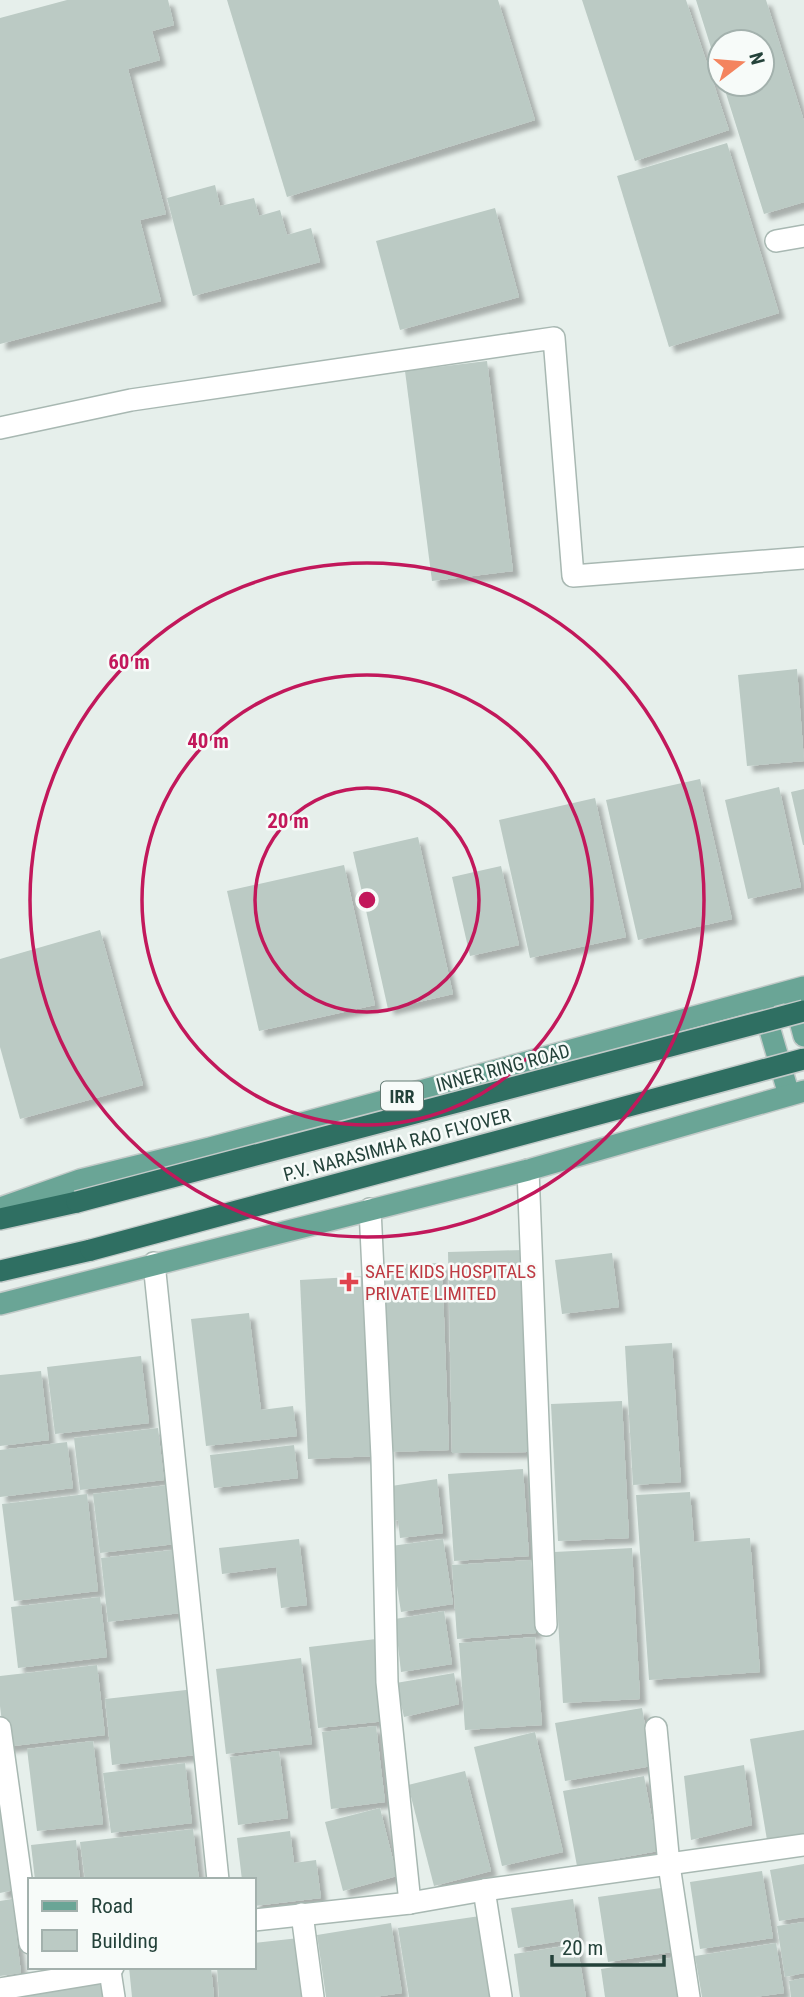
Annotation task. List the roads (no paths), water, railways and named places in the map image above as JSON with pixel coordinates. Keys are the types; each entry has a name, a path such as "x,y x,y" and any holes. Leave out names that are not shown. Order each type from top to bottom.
{"highway":[{"name":"P.V. NARASIMHA RAO FLYOVER","path":"0,1220 804,1011"},
{"name":"P.V. NARASIMHA RAO FLYOVER","path":"0,1271 91,1250 804,1059"}],"main road":[{"name":"INNER RING ROAD","path":"0,1206 80,1180 210,1148 798,988"},
{"path":"798,988 804,1036"},
{"path":"0,1304 528,1170 796,1093 761,998"}],"street":[{"path":"776,241 804,236"},
{"path":"0,428 131,400 554,338 573,576 804,558"},
{"path":"528,1170 546,1625"},
{"path":"370,1209 382,1457 387,1682 410,1903"},
{"path":"154,1263 218,1878"},
{"path":"0,1728 28,1929"},
{"path":"656,1728 668,1865 689,1997"},
{"path":"256,1920 410,1903 804,1845"},
{"path":"484,1890 501,1997"},
{"path":"302,1914 313,1997"},
{"path":"0,1989 34,1976 111,1969 114,1997"}],"place":[{"name":"SAFE KIDS HOSPITALS PRIVATE LIMITED","path":"349,1282"}]}
